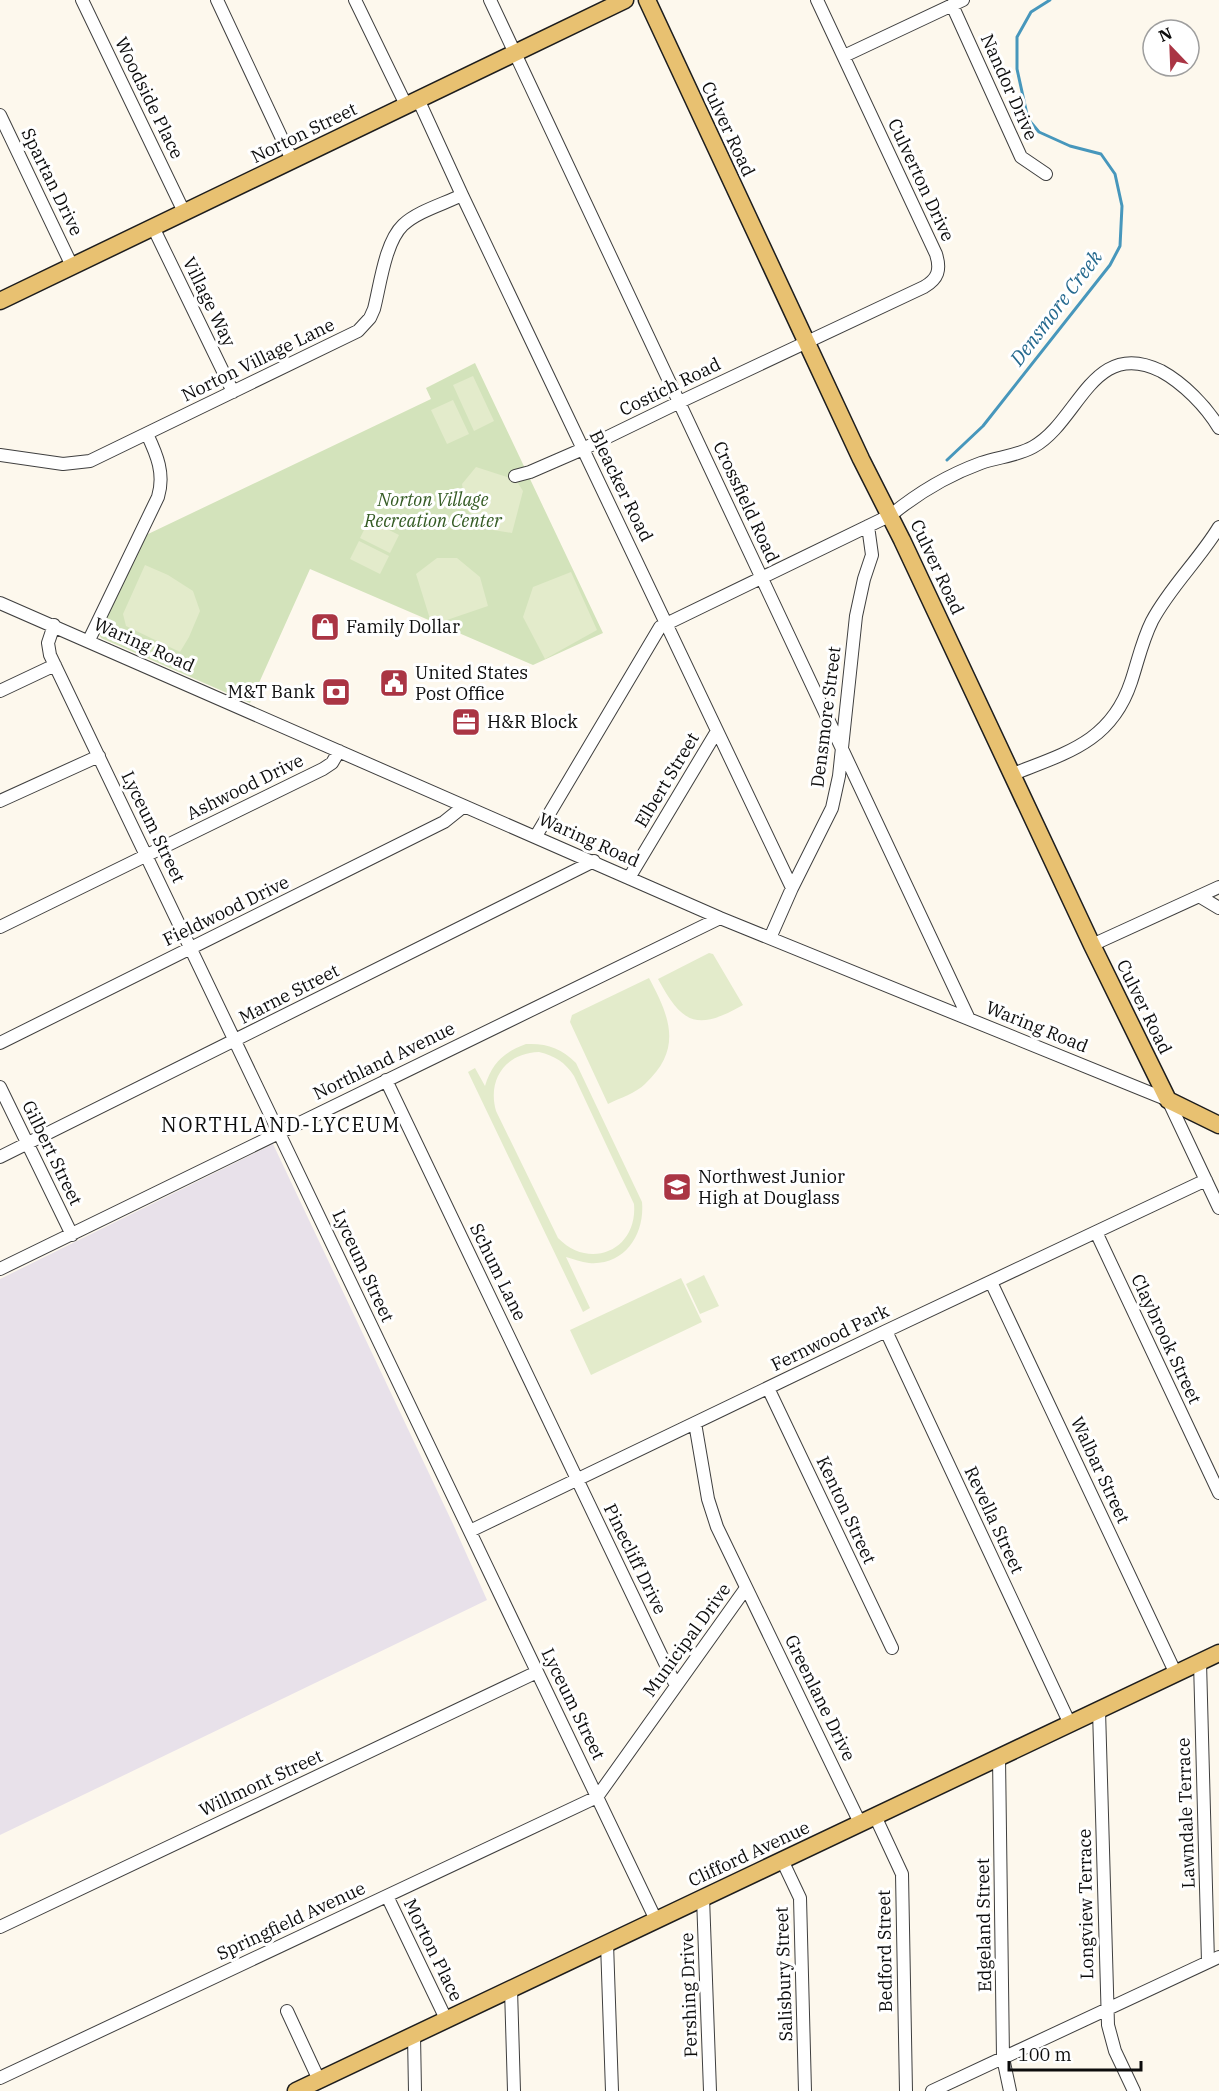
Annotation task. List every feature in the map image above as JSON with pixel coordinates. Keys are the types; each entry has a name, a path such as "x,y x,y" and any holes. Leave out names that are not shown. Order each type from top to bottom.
{"main road":[{"name":"Norton Street","path":"0,301 625,0"},
{"name":"Culver Road","path":"647,0 806,343 861,459 891,515 1092,945 1168,1100"},
{"path":"1168,1100 1219,1125"},
{"name":"Clifford Avenue","path":"300,2090 1219,1653"}],"street":[{"name":"Woodside Place","path":"82,0 184,212"},
{"path":"217,0 292,160"},
{"name":"Bleacker Road","path":"355,0 462,195 792,888"},
{"name":"Crossfield Road","path":"490,0 969,1019"},
{"name":"Culverton Drive","path":"806,343 924,288 934,280 939,271 936,254 817,0"},
{"path":"844,56 957,3"},
{"name":"Nandor Drive","path":"957,3 1021,157 1046,174"},
{"name":"Spartan Drive","path":"0,115 72,266"},
{"name":"Norton Village Lane","path":"0,455 63,464 95,459 358,331 365,325 374,309 390,248 397,233 408,222 462,195"},
{"name":"Village Way","path":"153,227 233,392"},
{"name":"Costich Road","path":"515,476 530,472 583,449 806,343"},
{"path":"536,836 659,629 666,624 891,515 922,492 957,473 983,462 1031,448 1044,440 1097,377 1112,367 1129,363 1147,364 1170,376 1206,408 1219,428"},
{"path":"88,640 161,487 160,467 147,434"},
{"name":"Densmore Street","path":"770,938 832,808 839,777 856,616 872,555 868,526"},
{"path":"1013,774 1075,748 1091,740 1105,729 1125,698 1143,641 1162,603 1219,527"},
{"name":"Waring Road","path":"0,603 720,918 1168,1100"},
{"name":"Lyceum Street","path":"54,625 48,643 50,655 656,1920"},
{"path":"0,690 56,665"},
{"name":"Elbert Street","path":"629,878 717,731"},
{"name":"Ashwood Drive","path":"0,927 323,769 332,763 339,751"},
{"path":"0,801 99,756"},
{"name":"Fieldwood Drive","path":"0,1043 444,822 464,806"},
{"name":"Marne Street","path":"0,1157 594,861"},
{"path":"1092,945 1219,887"},
{"path":"1199,896 1219,908"},
{"name":"Northland Avenue","path":"0,1269 720,918"},
{"name":"Schum Lane","path":"386,1080 577,1480"},
{"name":"Gilbert Street","path":"0,1087 72,1235"},
{"path":"1168,1100 1219,1208"},
{"name":"Fernwood Park","path":"470,1532 886,1331 1206,1180"},
{"name":"Claybrook Street","path":"1096,1232 1219,1493"},
{"name":"Walbar Street","path":"991,1282 1176,1674"},
{"name":"Revella Street","path":"886,1331 1070,1724"},
{"name":"Kenton Street","path":"768,1388 891,1648"},
{"name":"Municipal Drive","path":"597,1797 746,1588 717,1527 708,1499 695,1423"},
{"name":"Pinecliff Drive","path":"577,1480 676,1686"},
{"name":"Greenlane Drive","path":"746,1588 867,1820"},
{"name":"Lawndale Terrace","path":"1200,1662 1213,1959"},
{"name":"Willmont Street","path":"0,1927 537,1672"},
{"name":"Longview Terrace","path":"1099,1710 1107,2010 1110,2038 1134,2091"},
{"name":"Edgeland Street","path":"999,1757 1003,2058 1010,2091"},
{"name":"Springfield Avenue","path":"0,2078 597,1797"},
{"name":"Bedford Street","path":"867,1820 902,1874 906,2091"},
{"name":"Salisbury Street","path":"782,1860 800,1898 805,2091"},
{"name":"Morton Place","path":"387,1896 446,2019"},
{"name":"Pershing Drive","path":"703,1897 710,2091"},
{"path":"607,1943 612,2091"},
{"path":"932,2091 1213,1959"},
{"path":"511,1989 514,2091"},
{"path":"287,2011 319,2080"},
{"path":"414,2035 415,2091"}],"shaded area":[{"path":"273,1144 487,1600 0,1835 0,1279"}],"green space":[{"name":"Norton Village Recreation Center","path":"475,363 603,633 533,665 310,569 250,703 101,638 98,633 146,535 431,399 426,388"},
{"path":"473,376 494,421 474,431 453,385"},
{"path":"453,400 469,434 447,444 431,410"},
{"path":"476,467 516,480 523,491 512,533 487,529 466,509 462,484"},
{"path":"369,520 399,535 390,553 360,538"},
{"path":"359,541 389,556 380,574 350,559"},
{"path":"437,558 457,558 480,577 488,606 441,622 430,619 416,574"},
{"path":"145,565 168,575 193,591 200,611 180,652 126,626 123,614"},
{"path":"571,572 597,630 545,659 523,617 533,587"},
{"path":"709,953 713,954 743,1005 714,1018 693,1019 675,1006 658,979"},
{"path":"649,978 667,1019 669,1045 665,1058 657,1071 641,1087 608,1104 570,1022 572,1015"},
{"path":"526,1044 541,1044 559,1050 576,1063 642,1202 642,1214 636,1236 622,1253 602,1263 589,1263 566,1257 590,1308 583,1312 468,1072 475,1068 485,1086 491,1071 500,1059","holes":["539,1052 555,1058 571,1071 634,1204 633,1220 628,1233 620,1244 610,1251 597,1254 584,1253 571,1248 558,1238 496,1111 494,1088 502,1070 517,1057"]},
{"path":"704,1275 719,1306 700,1314 686,1284"},
{"path":"681,1278 702,1322 591,1375 570,1330"}],"waterway":[{"name":"Densmore Creek","path":"947,460 983,426 1110,265 1120,246 1122,206 1115,174 1101,154 1070,146 1039,132 1028,119 1017,69 1017,37 1031,12 1050,0"}],"place":[{"name":"Family Dollar","path":"325,627"},
{"name":"United States Post Office","path":"394,683"},
{"name":"M&T Bank","path":"336,692"},
{"name":"H&R Block","path":"466,722"},
{"name":"Northwest Junior High at Douglass","path":"677,1187"}],"district":[{"name":"NORTHLAND-LYCEUM","path":"281,1125"}]}
